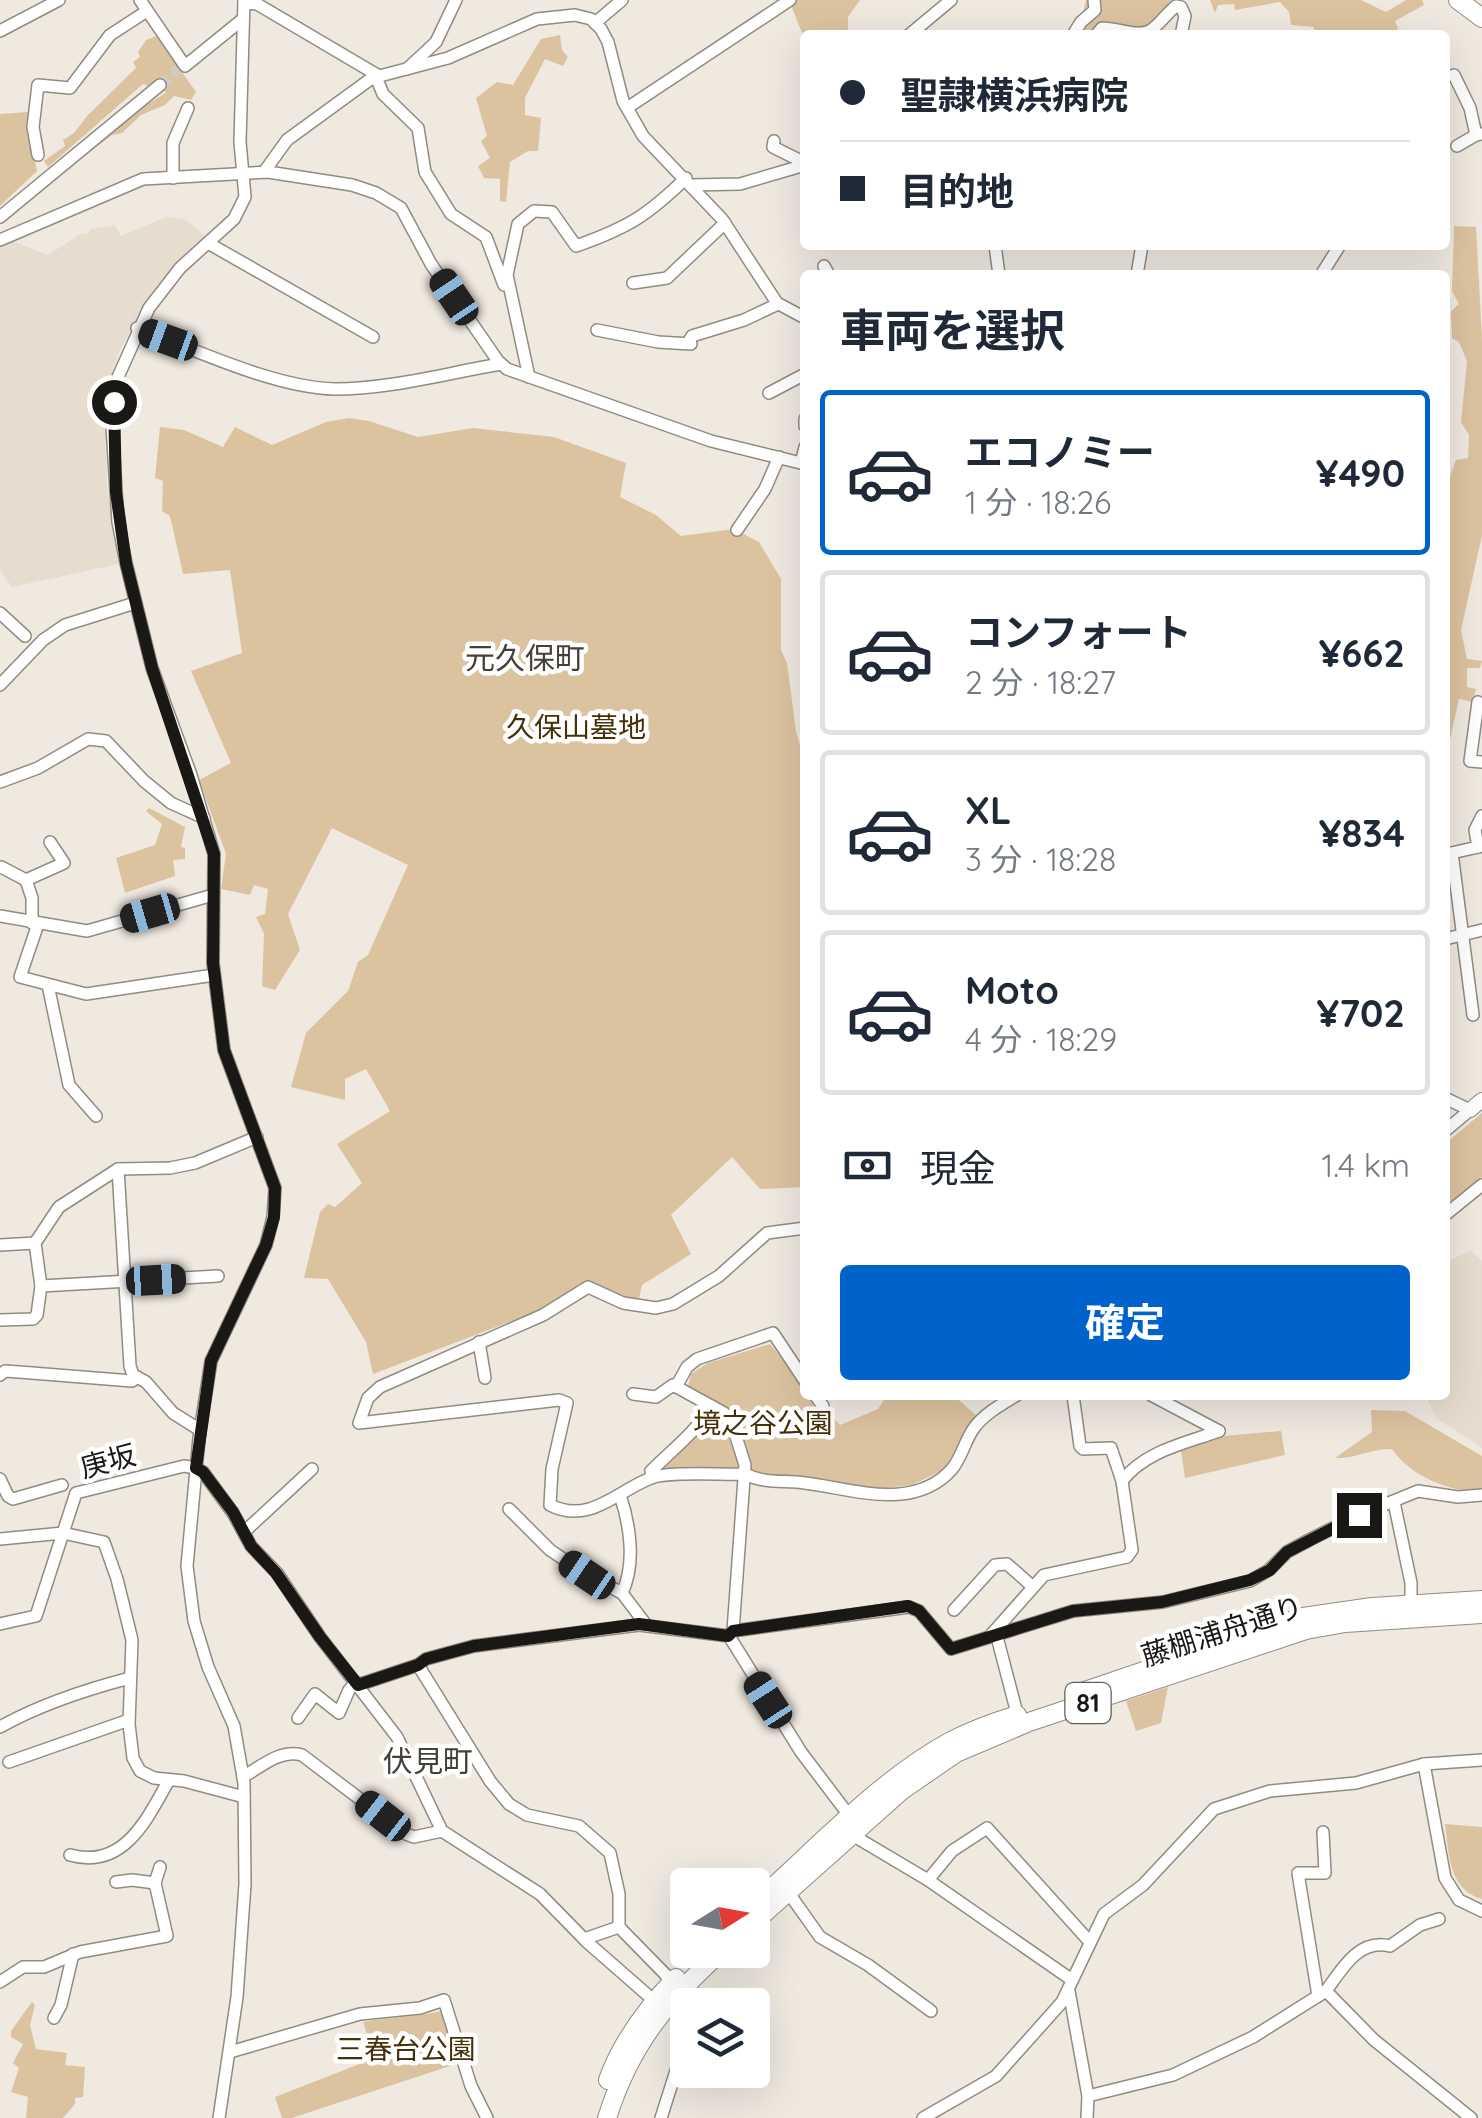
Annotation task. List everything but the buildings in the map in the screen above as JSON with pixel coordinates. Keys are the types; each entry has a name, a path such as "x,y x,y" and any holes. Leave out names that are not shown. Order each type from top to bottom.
{"main road":[{"path":"1458,0 1482,18"},
{"name":"藤棚浦舟通り","path":"770,1892 920,1776 1019,1720 1306,1630 1482,1600"},
{"name":"藤棚浦舟通り","path":"1411,1613 1482,1614"},
{"name":"藤棚浦舟通り","path":"770,1908 852,1826"},
{"path":"684,1988 705,1968"},
{"path":"596,2118 622,2047 659,2004 670,1998"},
{"path":"607,2118 633,2053 659,2004"}],"street":[{"path":"0,31 59,0"},
{"path":"406,69 436,42 456,0"},
{"path":"595,23 622,0"},
{"path":"627,108 790,0"},
{"path":"915,30 951,0"},
{"path":"1077,30 1095,10 1094,0"},
{"path":"219,2118 230,2052 245,1884 243,1778 234,1726 208,1667 190,1604 187,1566 211,1361 260,1258 274,1217 275,1188 229,1067 219,1022 214,975 214,854 152,668 135,603 118,522 112,440 115,390 137,328 171,277 208,243 246,196 240,142 244,2 263,3 377,76 383,94 418,128 425,172 452,214 486,236 511,296"},
{"path":"38,155 33,127 38,85 70,88 110,35 144,6 185,66 243,20"},
{"path":"1152,30 1176,6 1181,6 1185,16 1183,30"},
{"path":"264,172 287,140 377,76 448,58 538,19 575,15 595,23 608,42 627,108 643,136 726,223 778,304 800,315"},
{"path":"1454,75 1479,135 1457,146"},
{"path":"0,217 44,175 160,85"},
{"path":"173,178 173,143 188,108"},
{"path":"774,141 773,147 800,161"},
{"path":"528,377 507,275 518,224 524,216 534,211 552,212 576,246 631,225 688,182 740,184 800,166"},
{"path":"0,240 129,183 264,172 352,185 376,192 407,217 432,264 502,364 528,377 712,441 800,462"},
{"path":"634,283 667,278 726,223"},
{"path":"208,243 373,337"},
{"path":"597,330 692,344 692,336 744,320 778,304"},
{"path":"137,328 312,387 392,384 502,364"},
{"path":"769,394 800,377"},
{"path":"737,530 765,488 779,458"},
{"path":"0,685 43,640 65,625 135,603"},
{"path":"0,612 25,636"},
{"path":"1478,702 1470,760 1482,762"},
{"path":"0,782 38,768 96,738 106,742 135,774 171,803 204,818"},
{"path":"1450,854 1480,846 1474,830 1482,816"},
{"path":"26,880 64,863 50,842"},
{"path":"1450,860 1473,1014"},
{"path":"1,867 26,880 32,898 35,923 20,977 86,994 214,975"},
{"path":"0,916 87,932 213,895"},
{"path":"1450,939 1482,930"},
{"path":"48,985 70,1086 96,1116"},
{"path":"1450,1099 1476,1105"},
{"path":"1450,1126 1476,1105"},
{"path":"0,1320 38,1316 41,1286 34,1243 60,1207 118,1169 170,1168 195,1163 257,1136"},
{"path":"118,1169 130,1366 173,1413 200,1430"},
{"path":"1450,1210 1482,1185"},
{"path":"800,1229 767,1234 719,1276 673,1304 656,1308 623,1303 588,1287 543,1315 380,1387 368,1398 358,1423 559,1400 567,1404 550,1482 550,1505 577,1512 620,1496 653,1477 744,1474 757,1480 883,1496 928,1488 952,1469 974,1428 1008,1400"},
{"path":"0,1244 34,1243"},
{"path":"41,1286 218,1276"},
{"path":"676,1387 687,1367 697,1359 773,1334 800,1374"},
{"path":"479,1342 485,1378"},
{"path":"0,1375 6,1371 132,1381 137,1377"},
{"path":"633,1394 648,1398 672,1385 724,1413 733,1427 745,1464 731,1633 801,1752 852,1826 1070,1983 1088,2096 1087,2118"},
{"path":"993,1634 1044,1575 1128,1557 1132,1550 1122,1480 1112,1448 1080,1446 1074,1400"},
{"path":"1122,1480 1141,1462 1220,1431 1160,1400"},
{"path":"653,1477 651,1470 687,1432 703,1422 711,1406"},
{"name":"庚坂","path":"0,1624 36,1616 76,1493 184,1466 196,1468"},
{"path":"196,1468 209,1479 397,1737 442,1830 540,1894 584,1939 659,2004"},
{"path":"244,1532 312,1469"},
{"path":"0,1479 13,1500 62,1485"},
{"path":"298,1718 315,1694 340,1714 349,1690 357,1684 426,1659 474,1646 639,1624 731,1633 908,1606 919,1611 951,1649 1073,1611 1162,1602 1250,1580 1270,1570 1287,1552 1359,1515 1418,1491 1482,1496"},
{"path":"620,1496 627,1521 629,1554 622,1593"},
{"path":"1394,1502 1411,1582 1411,1613"},
{"path":"509,1509 542,1544 622,1593 647,1626"},
{"path":"0,1539 64,1532 104,1542 132,1640 129,1720 133,1758 140,1772 244,1797"},
{"path":"954,1610 995,1565 1007,1564 1033,1587"},
{"path":"993,1634 1019,1720"},
{"path":"418,1665 490,1781 509,1804 527,1815 579,1826 610,1853 619,1894 619,1926 675,1988"},
{"path":"0,1728 26,1712 130,1678"},
{"path":"9,1762 129,1720"},
{"path":"243,1778 280,1755 294,1752 406,1834 414,1837 442,1830"},
{"path":"923,2118 988,2082 1062,2002 1089,1942 1114,1904 1143,1885 1214,1809 1270,1791 1356,1783 1424,1764 1482,1760"},
{"path":"1424,1764 1445,1878 1458,1900 1482,1911"},
{"path":"70,1855 100,1858 134,1839 169,1780"},
{"path":"928,1880 952,1850 986,1828 1089,1942"},
{"path":"1323,1832 1325,1873 1298,1873 1322,1993 1472,2118"},
{"path":"0,1982 20,1968 44,1967 73,1954 166,1936 155,1883 160,1867"},
{"path":"116,1882 155,1883"},
{"path":"788,1892 820,1936 931,2011"},
{"path":"1088,2096 1172,2074 1252,2037 1322,1993 1363,1947 1390,1946 1420,1925 1439,1919"},
{"path":"584,1939 619,1926"},
{"path":"54,2018 62,2005 73,1954"},
{"path":"230,2052 360,2014 420,2008 444,2000 471,2086 487,2118"},
{"path":"661,2118 671,2088"}],"shaded area":[{"path":"166,217 186,220 206,237 167,273 144,304 109,381 107,486 119,564 12,587 0,570 0,246 12,241 48,255 91,229 115,225 121,236"},
{"path":"1471,1251 1482,1261 1482,1448 1436,1418 1427,1400 1450,1400 1450,1260"}],"green space":[{"path":"860,0 848,17 848,30 801,30 790,3"},
{"path":"1086,0 1172,0 1151,26 1079,30"},
{"path":"1210,0 1361,0 1386,12 1406,0 1422,0 1424,5 1395,21 1396,30 1314,30 1291,25 1289,12 1280,2 1235,10 1234,4 1218,5 1215,13"},
{"path":"560,35 562,50 568,57 563,66 545,59 525,98 525,115 541,118 538,151 528,151 510,162 506,202 500,201 500,179 484,178 478,166 490,158 481,141 487,136 476,98 497,82 513,85 541,39"},
{"path":"156,36 196,92 191,100 174,96 165,105 141,115 122,133 112,135 91,151 87,149 167,92 143,84 48,167 44,161 65,146 63,140 136,68 133,62 140,57 138,52 146,40"},
{"path":"28,112 37,171 0,206 0,114"},
{"path":"1454,226 1476,227 1482,338 1482,535 1461,630 1467,659 1482,661 1480,668 1467,668 1467,687 1476,689 1473,702 1459,699 1450,740 1450,476 1456,460 1468,458 1469,435 1461,422 1467,361 1459,342 1452,338 1451,311 1459,304 1452,291"},
{"name":"久保山墓地","path":"349,418 369,421 418,437 473,428 554,437 626,463 620,497 656,515 681,536 734,529 759,542 781,579 781,650 787,663 800,745 800,1187 760,1189 732,1157 671,1215 691,1254 642,1285 639,1299 629,1299 593,1283 533,1313 373,1374 366,1342 328,1279 304,1278 320,1212 328,1204 335,1207 362,1183 337,1144 390,1111 366,1069 345,1079 345,1100 291,1087 306,1033 348,991 358,962 368,955 408,865 332,828 288,914 300,950 275,990 262,986 264,934 256,917 265,914 268,889 254,885 250,895 221,889 226,854 199,780 231,763 191,671 242,653 230,570 183,574 170,516 162,511 163,481 155,478 160,427 184,430 223,447 235,427 272,445 326,422"},
{"path":"149,808 185,827 181,847 185,848 185,859 173,860 175,876 125,893 116,858 155,845 162,824 146,811"},
{"path":"1482,1113 1482,1177 1450,1204 1450,1140"},
{"name":"境之谷公園","path":"770,1344 800,1381 800,1400 816,1400 840,1425 878,1409 884,1400 959,1400 977,1416 947,1468 912,1485 866,1490 804,1476 656,1472 718,1404 688,1387 691,1374 708,1363"},
{"path":"1371,1410 1405,1411 1482,1456 1482,1492 1432,1481 1409,1467 1392,1449 1335,1458 1372,1432"},
{"path":"1281,1431 1285,1455 1185,1478 1181,1451 1223,1436"},
{"path":"1168,1687 1161,1723 1136,1731 1126,1701"},
{"path":"1445,1824 1482,1827 1482,1899 1456,1879"},
{"path":"32,2002 35,2005 30,2025 36,2049 67,2053 65,2065 85,2067 83,2097 75,2098 75,2104 63,2118 26,2118 28,2097 11,2092 19,2068 13,2063 23,2044 11,2037 11,2031"},
{"name":"三春台公園","path":"442,2011 459,2063 282,2118 275,2097 375,2058 363,2022"}],"tunnel":[{"path":"160,85 191,59"}],"district":[{"name":"元久保町","path":"525,659"},
{"name":"伏見町","path":"428,1762"}],"route":[{"path":"114,402 112,440 118,522 126,563 152,668 214,854 213,963 224,1050 264,1152 276,1200 266,1245 211,1361 196,1468 233,1512 251,1546 287,1587 358,1685 474,1646 639,1624 728,1636 733,1631 908,1606 919,1611 951,1649 1073,1611 1162,1602 1250,1580 1270,1570 1287,1552 1359,1515"}]}
